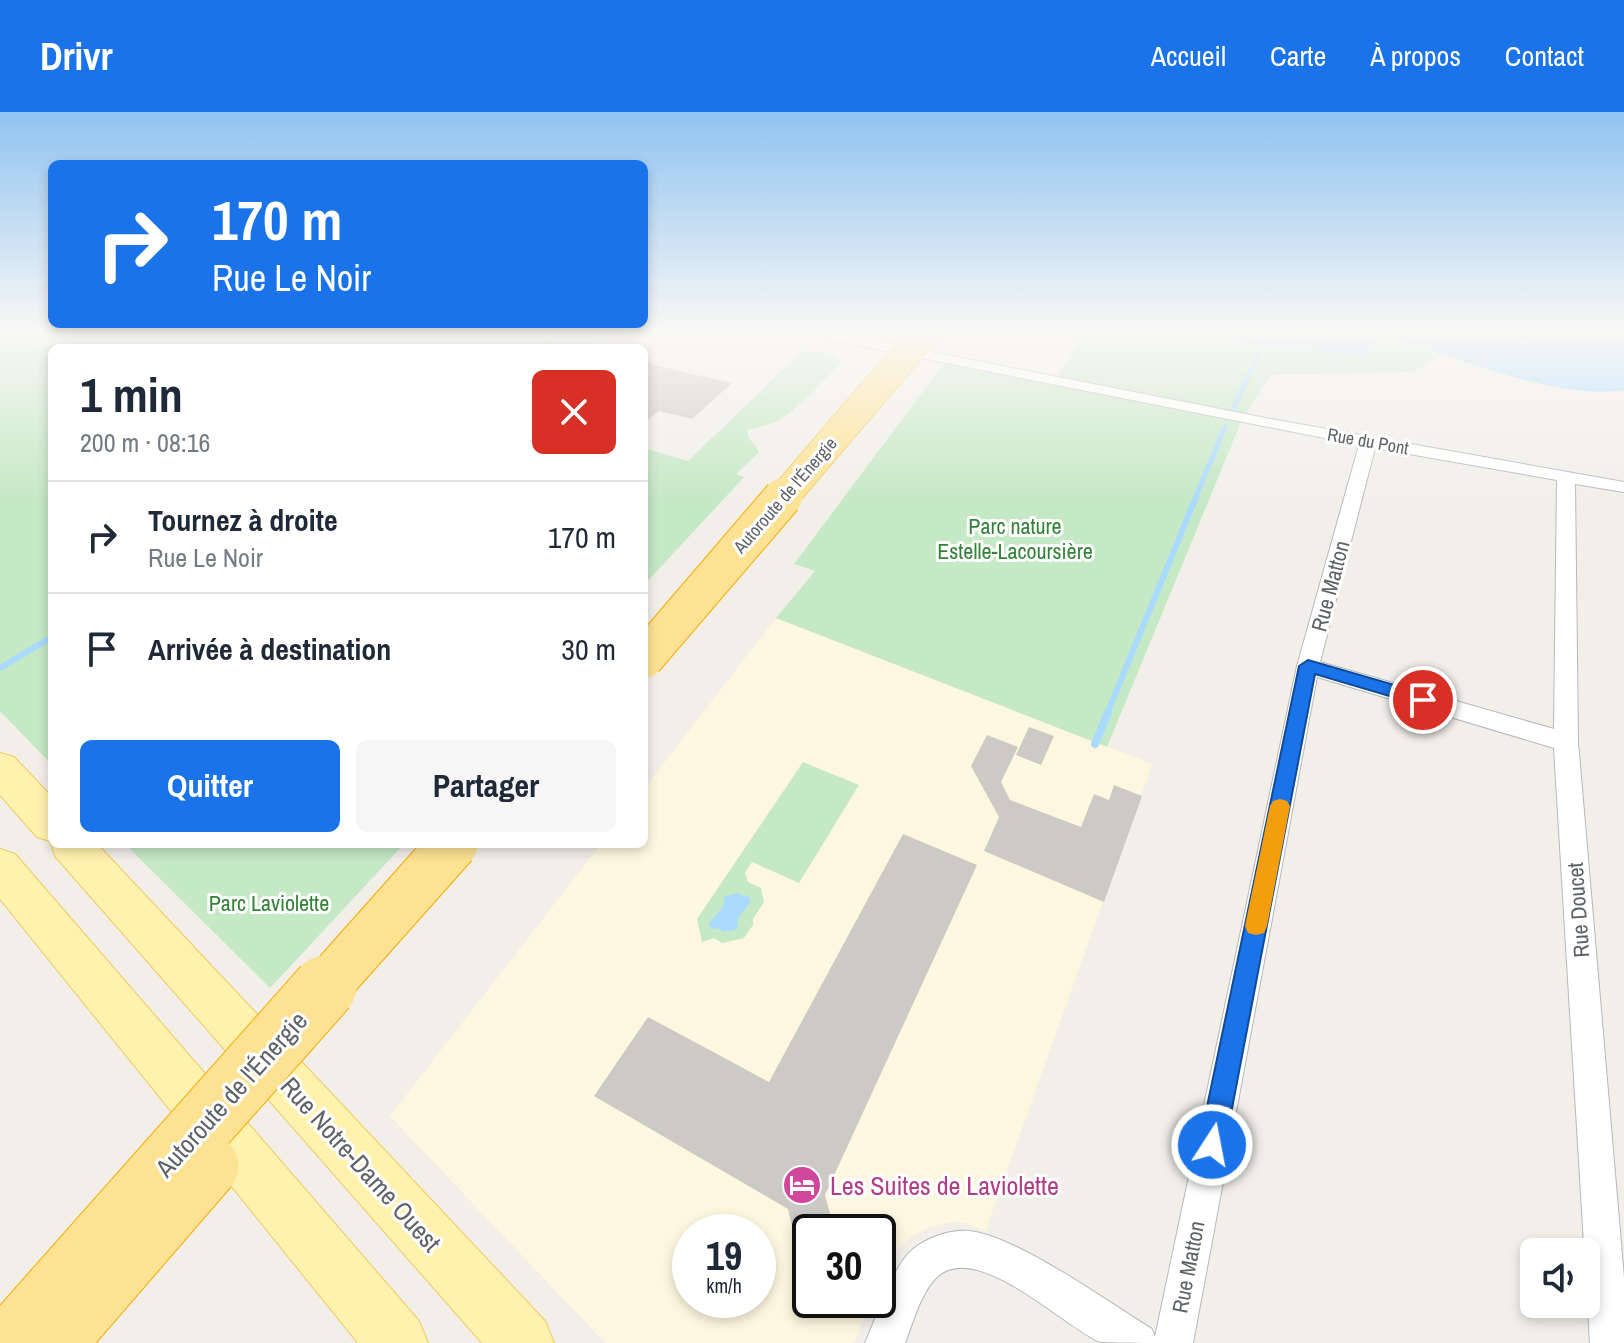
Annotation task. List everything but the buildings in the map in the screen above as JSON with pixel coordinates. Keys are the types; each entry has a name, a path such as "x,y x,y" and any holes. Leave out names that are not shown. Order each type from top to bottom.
{"highway":[{"name":"Autoroute de l'Énergie","path":"648,626 859,388"},
{"name":"Autoroute de l'Énergie","path":"648,654 877,388"},
{"name":"Autoroute de l'Énergie","path":"9,1343 449,848"},
{"name":"Autoroute de l'Énergie","path":"54,1343 481,848"}],"main road":[{"path":"0,768 48,821"},
{"name":"Rue Notre-Dame Ouest","path":"74,848 523,1343"},
{"path":"0,867 397,1343"}],"street":[{"name":"Rue du Pont","path":"1096,388 1368,442 1624,487"},
{"name":"Rue Matton","path":"1173,1343 1308,666 1368,442"},
{"name":"Rue Doucet","path":"1566,476 1566,742 1610,1343"},
{"path":"1308,666 1566,742"},
{"path":"885,1343 910,1285 923,1264 946,1251 969,1249 1006,1261 1138,1343"}],"shaded area":[{"path":"776,618 1152,764 985,1232 967,1223 952,1222 930,1227 910,1237 896,1251 896,1214 792,1214 792,1318 864,1318 854,1343 605,1343 390,1116 598,848 648,848 648,784"}],"green space":[{"path":"0,388 48,388 48,761 0,711"},
{"path":"763,388 815,388 791,412 774,423 748,430 748,436 759,452 736,474 744,477 648,581 648,449 688,461"},
{"name":"Parc nature Estelle-Lacoursière","path":"925,388 1262,388 1241,422 1107,747 776,618 815,571 794,564"},
{"name":"Parc nature Estelle-Lacoursière","path":"1568,388 1624,388 1603,391"},
{"path":"803,762 859,785 799,883 752,862 745,873 748,882 761,888 764,902 744,938 722,943 714,938 702,942 697,919"},
{"name":"Parc Laviolette","path":"129,848 400,848 270,988"}],"water":[{"path":"1569,388 1624,388 1624,390"},
{"path":"737,893 749,897 751,902 738,918 737,929 724,932 711,929 709,923 723,907 724,897"}],"waterway":[{"path":"1234,407 1243,388"},
{"path":"1195,499 1225,427"},
{"path":"1107,714 1196,497"},
{"path":"0,668 48,639"},
{"path":"1095,744 1108,712"}],"slow traffic":[{"path":"1256,926 1280,806"}],"place":[{"name":"Les Suites de Laviolette","path":"802,1185"}],"route":[{"path":"1212,1145 1308,666 1423,700"}]}
